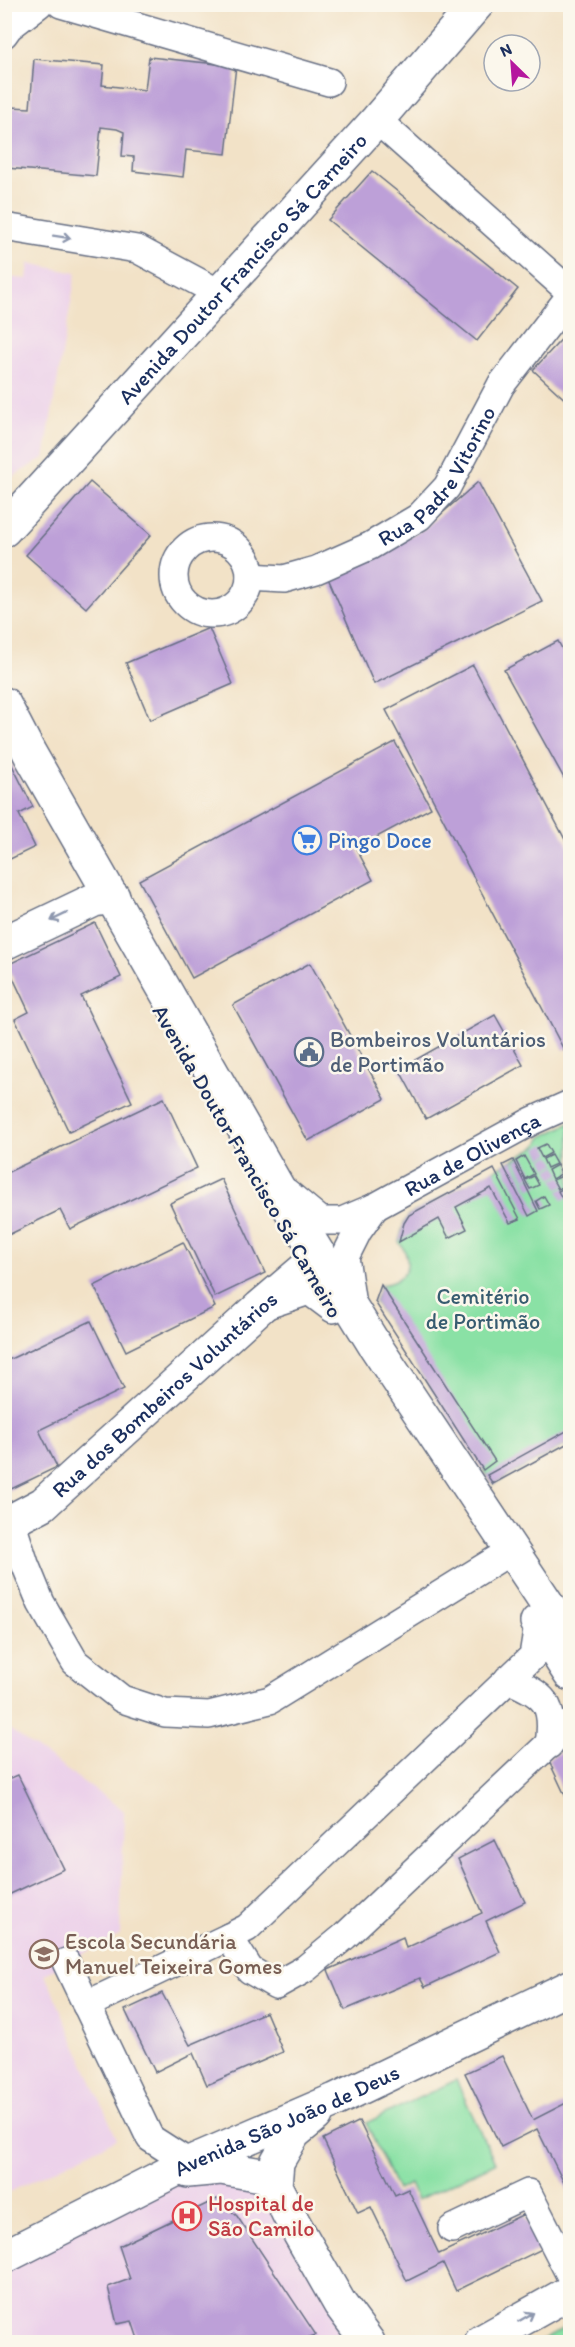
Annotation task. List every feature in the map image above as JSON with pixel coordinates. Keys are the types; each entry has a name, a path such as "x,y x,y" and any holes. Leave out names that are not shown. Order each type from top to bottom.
{"street":[{"path":"4,34 9,27 39,4"},
{"path":"61,4 329,81"},
{"name":"Avenida Doutor Francisco Sá Carneiro","path":"4,530 376,120 477,4"},
{"name":"Rua Padre Vitorino","path":"249,577 284,579 316,570 370,546 419,517 447,487 501,385 570,294 376,120"},
{"path":"4,227 137,249 219,293"},
{"name":"Avenida Doutor Francisco Sá Carneiro","path":"4,704 30,754 59,831 104,898 275,1181 313,1262"},
{"path":"4,943 104,898"},
{"name":"Avenida Doutor Francisco Sá Carneiro","path":"104,898 164,1017 496,1560 570,1674"},
{"name":"Rua de Olivença","path":"375,1207 532,1120 570,1104"},
{"path":"275,1181 294,1200 321,1221 342,1221 375,1207"},
{"path":"313,1262 375,1207"},
{"path":"260,1307 309,1291 343,1310 345,1257 358,1231 375,1207"},
{"name":"Rua dos Bombeiros Voluntários","path":"8,1521 43,1504 260,1307 313,1262"},
{"name":"Avenida Doutor Francisco Sá Carneiro","path":"343,1310 570,1638"},
{"path":"8,1521 40,1603 75,1662 122,1699 165,1713 209,1715 270,1700 496,1560"},
{"path":"86,2005 248,1928 533,1656 538,1625"},
{"path":"508,1679 538,1694 548,1705 552,1722 549,1745"},
{"path":"229,1937 250,1970 276,1986 305,1969 345,1936 570,1724"},
{"path":"66,1962 150,2138 180,2168 221,2168 274,2187"},
{"name":"Avenida São João de Deus","path":"4,2256 180,2168 335,2100 570,1987"},
{"path":"274,2187 277,2162 294,2133 335,2100"},
{"path":"284,2122 261,2142 260,2160 340,2304 368,2343"},
{"path":"452,2229 528,2193 570,2275"},
{"path":"481,2343 570,2292"}],"shaded area":[{"path":"29,263 76,273 44,458 17,474 5,485 5,277 27,279"},
{"name":"Escola Secundária Manuel Teixeira Gomes","path":"5,1726 124,1811 120,1935 45,1974 117,2139 5,2194"},
{"name":"Hospital de São Camilo","path":"170,2172 268,2176 368,2342 5,2342 5,2257"}],"green space":[{"name":"Cemitério de Portimão","path":"570,1123 570,1442 493,1484 375,1302 381,1285 397,1280 406,1270 407,1257 399,1242 404,1223 409,1215 513,1160 537,1146 542,1137"},
{"path":"456,2080 495,2163 417,2200 410,2184 397,2190 366,2123"},
{"path":"570,2325 570,2342 540,2342"}],"building":[{"path":"149,57 236,66 226,154 186,150 183,177 133,171 134,157 122,156 124,132 101,127 96,176 7,168 12,107 30,108 34,59 104,65 102,85 145,90"},
{"path":"372,171 518,289 477,341 328,220"},
{"path":"570,330 570,404 533,370"},
{"path":"90,482 151,535 86,608 26,555"},
{"path":"478,482 542,601 374,684 328,578 424,529"},
{"path":"209,628 233,684 150,720 126,663"},
{"path":"558,641 570,664 570,789 504,670"},
{"name":"Pingo Doce","path":"473,665 570,849 570,1047 564,1050 386,710"},
{"path":"395,742 431,808 356,848 373,880 192,978 139,880"},
{"path":"4,749 33,807 19,814 35,847 4,862"},
{"path":"95,923 121,977 81,996 132,1102 69,1132 15,1019 29,1012 7,965"},
{"name":"Bombeiros Voluntários de Portimão","path":"310,963 385,1099 308,1141 233,1005"},
{"path":"495,1015 523,1065 426,1119 399,1069"},
{"path":"164,1098 197,1168 70,1229 60,1210 4,1237 4,1174"},
{"path":"546,1144 551,1153 542,1158 537,1148"},
{"path":"551,1155 556,1164 547,1168 543,1159"},
{"path":"524,1156 534,1174 525,1179 516,1161"},
{"path":"513,1160 538,1211 529,1216 503,1165"},
{"path":"557,1165 561,1174 552,1179 548,1170"},
{"path":"494,1169 520,1219 510,1223 491,1188 456,1207 467,1229 449,1238 439,1219 399,1242 404,1223 409,1215"},
{"path":"534,1176 539,1185 530,1189 525,1180"},
{"path":"562,1176 567,1185 558,1189 553,1180"},
{"path":"221,1179 265,1273 215,1297 170,1203"},
{"path":"567,1187 570,1196 563,1200 558,1191"},
{"path":"544,1196 549,1205 540,1209 536,1201"},
{"path":"183,1242 215,1307 126,1351 94,1286"},
{"path":"381,1285 495,1461 483,1470 375,1302"},
{"path":"91,1321 124,1389 39,1430 57,1467 7,1491 4,1486 4,1375 7,1374 4,1362"},
{"path":"570,1429 570,1442 493,1484 487,1475"},
{"path":"570,1748 570,1806 548,1759"},
{"path":"18,1775 64,1869 4,1897 4,1781"},
{"path":"495,1840 525,1902 486,1921 500,1952 425,1987 420,1978 345,2010 328,1970 403,1937 406,1948 482,1913 458,1859"},
{"path":"162,1993 190,2045 266,2012 283,2052 207,2085 193,2053 155,2072 125,2010"},
{"path":"502,2056 533,2120 570,2101 570,2195 537,2129 501,2147 465,2073"},
{"path":"359,2121 395,2195 408,2189 439,2254 524,2214 542,2249 456,2291 443,2263 407,2281 371,2207 358,2213 323,2139"},
{"path":"217,2199 237,2216 316,2335 295,2342 139,2342 132,2321 117,2324 108,2287 130,2279 119,2246"}],"place":[{"name":"Pingo Doce","path":"307,840"},
{"name":"Bombeiros Voluntários de Portimão","path":"309,1052"},
{"name":"Escola Secundária Manuel Teixeira Gomes","path":"44,1954"},
{"name":"Hospital de São Camilo","path":"187,2216"}]}
